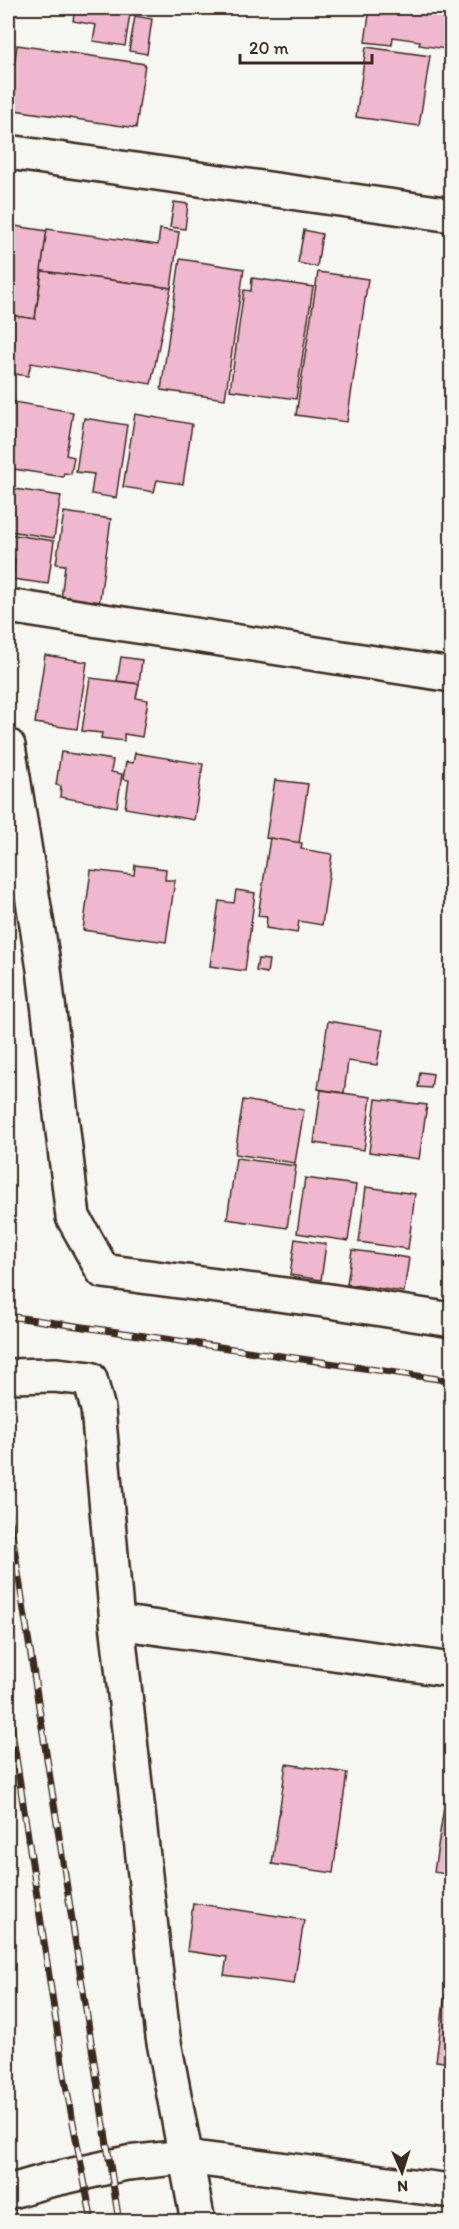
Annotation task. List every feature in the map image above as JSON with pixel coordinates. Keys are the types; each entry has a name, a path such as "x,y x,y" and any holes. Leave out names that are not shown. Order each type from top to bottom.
{"street":[{"path":"8,152 452,215"},
{"path":"8,606 452,675"},
{"path":"8,746 44,969 73,1217 103,1271 311,1298 452,1320"},
{"path":"8,1376 55,1375 90,1379 98,1409 117,1622 163,2037 198,2222"},
{"path":"117,1622 452,1670"},
{"path":"8,2192 128,2163 185,2157 452,2192"}],"building":[{"path":"75,8 131,8 125,46 93,41 96,25 73,21"},
{"path":"370,8 452,8 452,50 419,45 420,41 393,37 392,45 365,42"},
{"path":"135,16 152,19 147,54 129,51"},
{"path":"17,45 145,64 136,128 8,109"},
{"path":"366,47 430,56 419,126 356,117"},
{"path":"174,202 188,204 185,229 170,227"},
{"path":"8,225 47,231 35,319 8,315"},
{"path":"47,229 158,245 160,229 179,232 171,288 41,271"},
{"path":"304,230 322,234 317,267 298,263"},
{"path":"180,259 244,269 225,399 161,390"},
{"path":"42,271 171,288 151,384 31,363 28,376 8,373 8,315 35,319"},
{"path":"318,272 368,279 347,422 296,415"},
{"path":"252,278 313,287 296,399 230,390 244,290 251,291"},
{"path":"8,401 73,412 66,455 74,457 71,474 64,473 63,477 8,468"},
{"path":"135,414 192,424 183,484 157,480 154,492 123,487"},
{"path":"84,418 127,425 116,498 91,494 94,474 76,472"},
{"path":"8,488 61,496 54,538 9,531 11,514 8,514"},
{"path":"64,512 111,519 99,605 61,600 65,565 56,564"},
{"path":"8,534 54,541 48,584 13,579 15,560 8,559"},
{"path":"45,655 87,662 77,729 35,723"},
{"path":"121,657 142,660 139,684 117,681"},
{"path":"90,678 139,684 136,698 148,700 142,737 124,734 124,741 101,738 102,733 82,731"},
{"path":"61,752 113,760 111,772 122,774 117,807 60,797 61,786 56,785"},
{"path":"135,753 203,764 194,820 125,808 129,780 123,779 126,762 133,763"},
{"path":"275,780 308,784 299,843 266,838"},
{"path":"270,838 302,843 301,849 332,854 322,925 299,921 297,933 266,928 267,917 258,916"},
{"path":"135,865 166,869 165,880 175,880 166,942 83,930 91,870 134,875"},
{"path":"236,890 255,893 245,971 210,966 219,901 234,903"},
{"path":"258,959 269,960 267,973 256,971"},
{"path":"328,1021 383,1030 377,1065 348,1061 344,1093 318,1089"},
{"path":"420,1072 433,1074 431,1088 418,1087"},
{"path":"321,1090 371,1097 364,1150 314,1143"},
{"path":"376,1099 427,1105 419,1159 369,1152"},
{"path":"243,1100 304,1110 295,1163 235,1154"},
{"path":"236,1158 296,1166 287,1228 227,1219"},
{"path":"305,1178 356,1185 348,1241 297,1233"},
{"path":"366,1187 415,1194 408,1249 359,1242"},
{"path":"295,1239 326,1244 321,1280 290,1275"},
{"path":"352,1250 409,1258 404,1292 347,1284"},
{"path":"286,1764 347,1773 333,1873 272,1864"},
{"path":"447,1787 452,1788 452,1875 434,1872"},
{"path":"193,1903 304,1920 294,1984 224,1975 227,1957 187,1951"},
{"path":"445,1995 452,1996 452,2063 436,2061"}],"railway":[{"path":"8,1316 452,1381"},
{"path":"8,1508 119,2222"},
{"path":"8,1704 64,2075 92,2222"}]}
